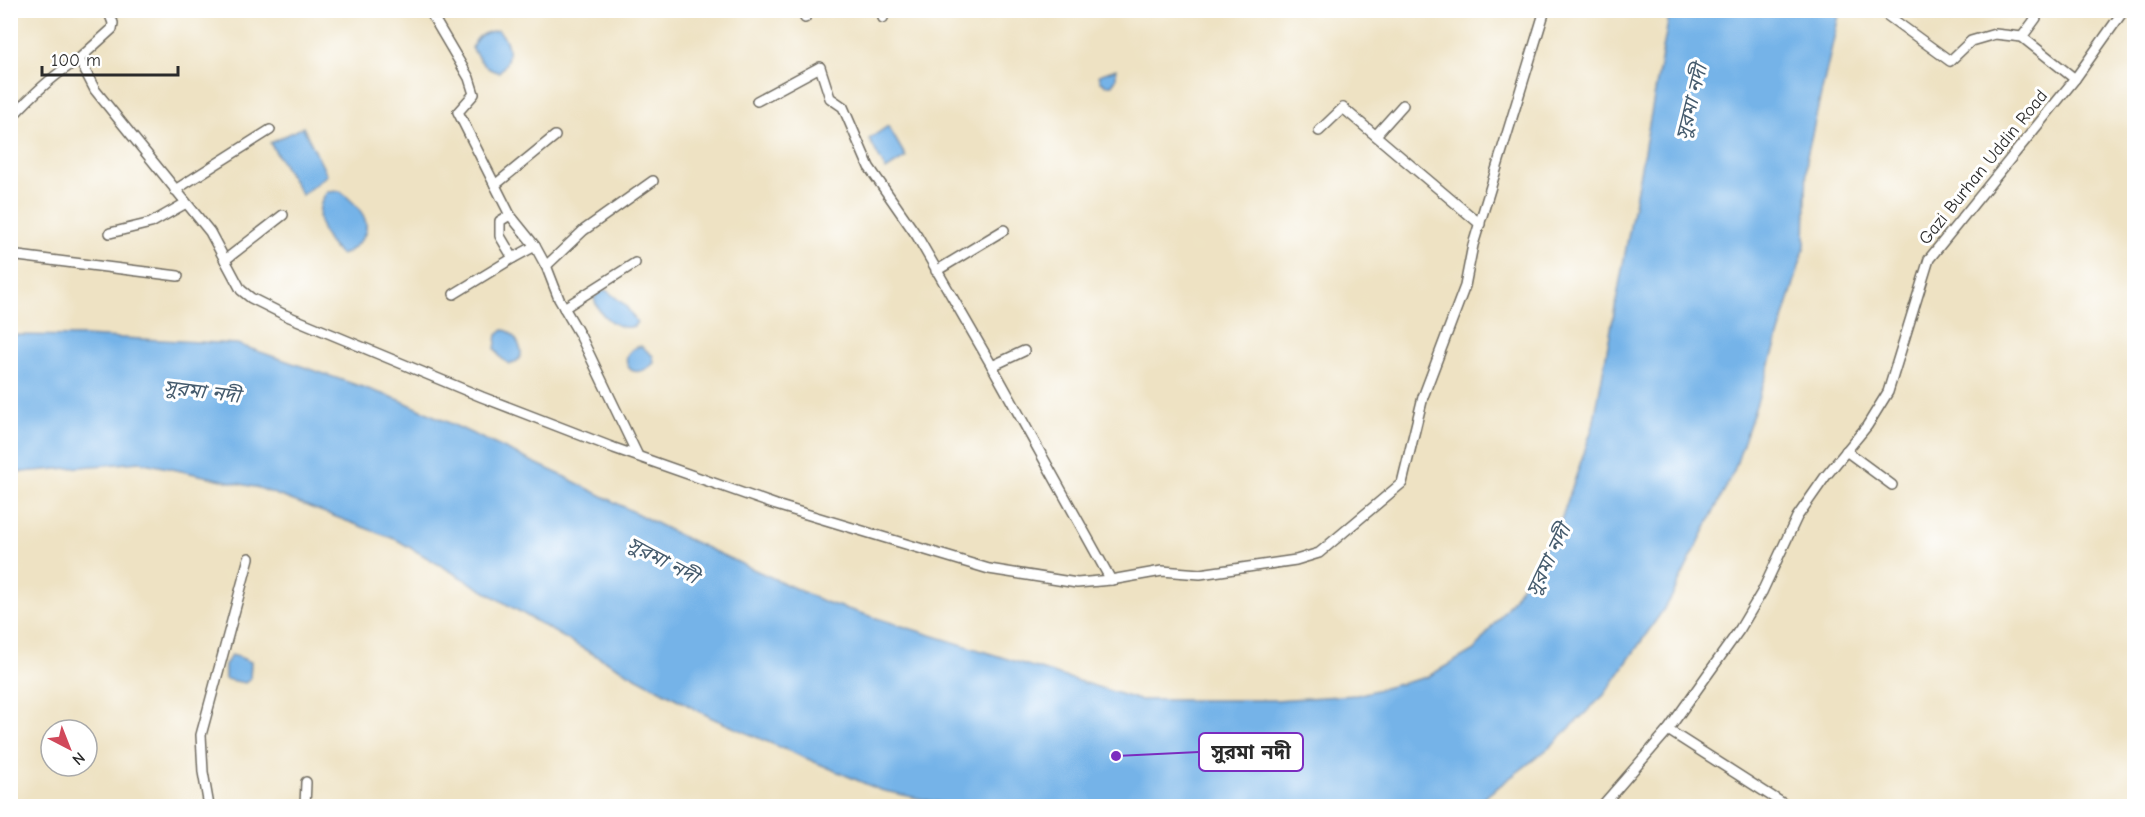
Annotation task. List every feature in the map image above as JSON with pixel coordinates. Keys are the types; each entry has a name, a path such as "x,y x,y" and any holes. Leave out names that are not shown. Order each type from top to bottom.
{"street":[{"path":"10,118 64,68 79,59 112,29 113,23 108,10"},
{"path":"429,10 469,78 474,94 458,112 510,215 535,246 546,266 564,308 580,335 639,456"},
{"path":"79,59 95,90 210,232 245,294 285,315 415,370 639,456 828,521 989,569 1077,583 1162,571 1200,574 1296,560 1319,553 1402,483 1423,397 1465,286 1480,224 1545,10"},
{"path":"1880,10 1950,61 1971,41 1995,34 2022,37 2075,79"},
{"path":"2022,37 2036,18 2031,10"},
{"name":"Gazi Burhan Uddin Road","path":"1602,807 1668,730 1740,629 1762,592 1797,517 1825,477 1867,426 1888,392 1929,259 2075,79 2124,10"},
{"path":"758,101 820,67 830,98 843,107 869,167 917,236 1111,580"},
{"path":"1376,135 1403,105"},
{"path":"1319,131 1343,108 1480,224"},
{"path":"175,189 270,130"},
{"path":"495,185 555,136"},
{"path":"546,266 584,230 653,181"},
{"path":"110,233 152,223 186,203"},
{"path":"225,260 283,215"},
{"path":"510,215 500,221 500,236 513,258"},
{"path":"936,271 1004,230"},
{"path":"454,294 535,246"},
{"path":"10,255 178,276"},
{"path":"564,308 635,263"},
{"path":"992,366 1024,351"},
{"path":"1846,451 1892,485"},
{"path":"209,807 203,772 201,735 249,558"},
{"path":"1668,730 1787,807"},
{"path":"305,807 306,782"}],"water":[{"path":"1670,11 1840,11 1807,156 1805,246 1770,364 1734,471 1670,600 1604,695 1549,748 1473,806 955,806 880,790 712,718 580,647 397,540 259,488 140,462 11,473 11,335 84,336 237,344 400,400 561,475 685,538 825,602 1139,700 1275,700 1357,695 1427,677 1474,650 1512,601 1560,523 1593,426"},
{"path":"498,30 505,40 508,51 506,62 499,72 486,67 472,48 482,34"},
{"path":"1116,69 1116,79 1112,85 1101,82 1099,75"},
{"path":"888,126 906,157 886,170 869,139"},
{"path":"303,127 327,175 302,195 270,143"},
{"path":"340,191 359,208 366,222 363,237 348,252 341,255 324,234 319,217 322,200 327,192"},
{"path":"606,290 625,305 637,322 634,326 615,324 600,310 594,298"},
{"path":"503,330 508,331 519,344 521,354 516,362 509,364 500,357 495,349 497,335"},
{"path":"641,346 653,356 654,363 645,370 631,370 627,360 628,354"},
{"path":"231,655 251,662 250,679 245,683 225,679 225,666"}],"place":[{"name":"সুরমা নদী","path":"1116,756"}]}
